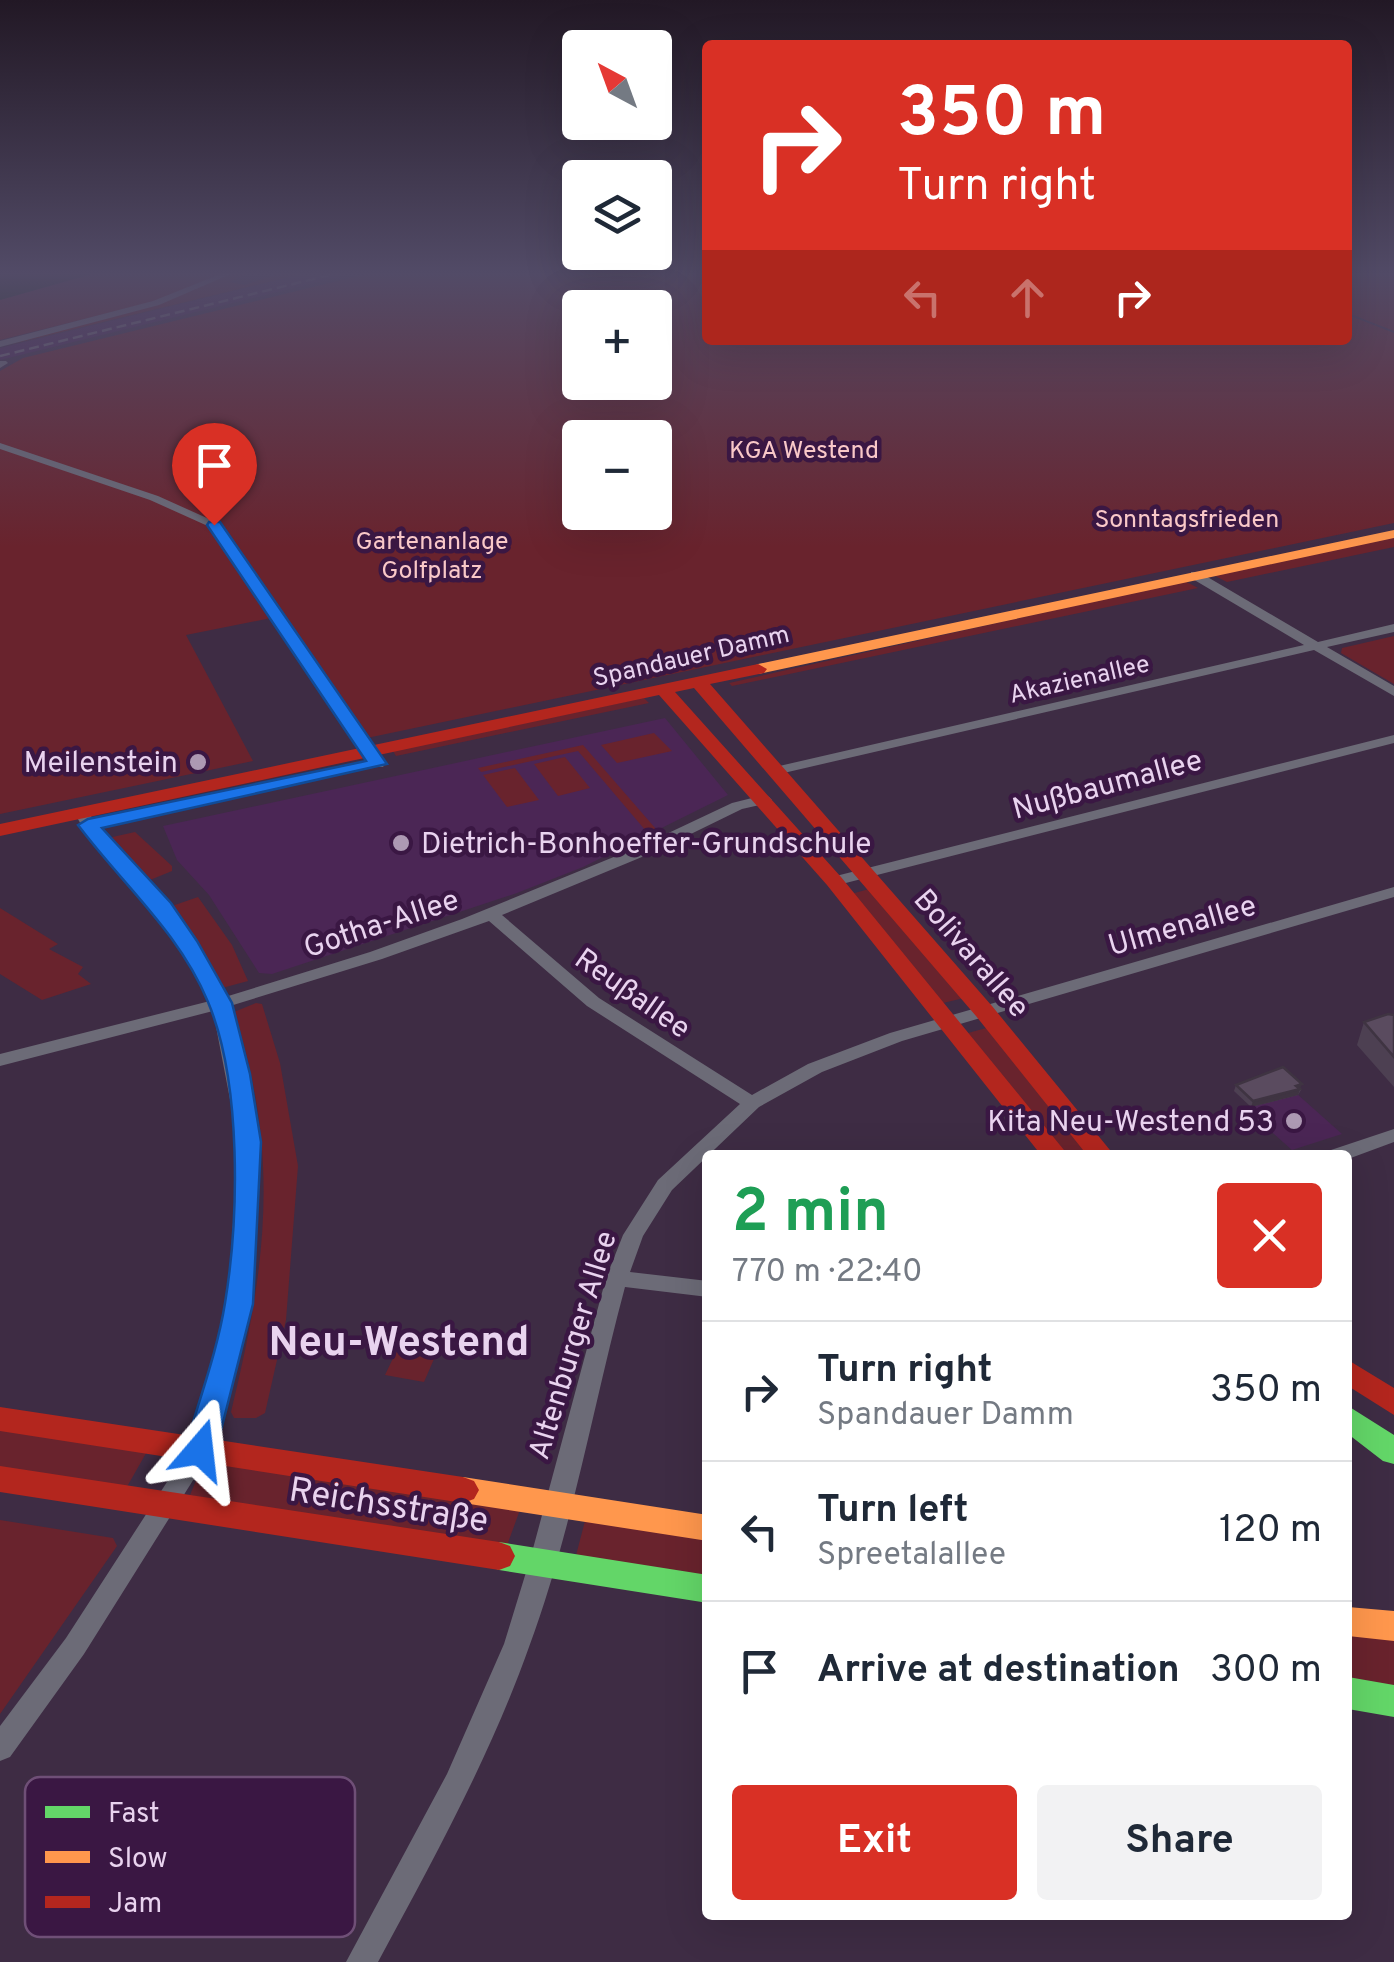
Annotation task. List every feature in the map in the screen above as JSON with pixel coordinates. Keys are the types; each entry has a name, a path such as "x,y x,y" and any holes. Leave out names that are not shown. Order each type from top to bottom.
{"main road":[{"name":"Spandauer Damm","path":"0,844 85,819 670,696 1195,575 1394,534"},
{"name":"Spandauer Damm","path":"704,688 1394,550"},
{"name":"Bolivarallee","path":"704,688 734,728 984,1011 1097,1150"},
{"name":"Bolivarallee","path":"670,696 834,881 1051,1150"},
{"path":"746,778 775,771"},
{"path":"764,800 795,794"},
{"name":"Spandauer Damm","path":"0,830 85,819"},
{"path":"1352,1374 1394,1403"},
{"name":"Reichsstraße","path":"0,1419 702,1527"},
{"path":"1352,1421 1394,1452"},
{"name":"Reichsstraße","path":"0,1478 702,1588"},
{"path":"1352,1622 1394,1626"},
{"path":"1352,1693 1394,1701"}],"street":[{"path":"0,446 154,498 214,525 374,758"},
{"path":"1195,575 1394,692"},
{"name":"Akazienallee","path":"775,771 1394,628"},
{"name":"Nußbaumallee","path":"834,881 1394,740"},
{"name":"Gotha-Allee","path":"0,1060 220,1003 492,915 618,864 737,806 764,800"},
{"path":"0,1748 141,1546 200,1450 239,1304 248,1203 248,1142 220,1003 163,908 85,819"},
{"name":"Ulmenallee","path":"951,1022 1394,892"},
{"name":"Reußallee","path":"492,915 593,1002 752,1103"},
{"name":"Altenburger Allee","path":"703,1150 752,1103 843,1056 951,1022"},
{"path":"1352,1150 1394,1135"},
{"name":"Altenburger Allee","path":"361,1962 458,1780 497,1695 540,1563 617,1278 633,1235 666,1185 702,1151"},
{"path":"617,1278 702,1288"}],"shaded area":[{"name":"Dietrich-Bonhoeffer-Grundschule","path":"665,718 728,795 583,867 517,893 272,974 259,973 209,895 177,860 163,826"},
{"name":"Kita Neu-Westend 53","path":"1281,1073 1301,1090 1296,1093 1342,1134 1292,1150 1246,1109 1251,1106 1234,1091"}],"green space":[{"path":"11,365 562,365 562,400 672,400 672,365 1394,365 1394,523 362,739 276,617 186,635 253,761 0,814 0,371"},
{"path":"1394,537 1394,547 1227,582 1213,575"},
{"path":"1185,581 1198,588 732,686 729,683"},
{"path":"1394,636 1394,684 1341,653 1342,648"},
{"path":"644,698 649,703 396,756 393,751"},
{"path":"654,733 672,751 617,763 601,745"},
{"path":"583,745 656,829 646,831 578,751 481,772 478,768"},
{"path":"565,757 590,788 558,796 534,764"},
{"path":"515,768 539,800 507,807 483,775"},
{"path":"135,832 172,866 172,871 150,880 108,838"},
{"path":"869,889 964,998 943,1003 851,894"},
{"path":"198,897 232,945 248,981 222,988 172,906"},
{"path":"0,908 58,944 49,949 83,967 78,974 91,984 42,1000 0,974"},
{"path":"262,1004 280,1063 298,1166 286,1320 265,1413 256,1418 234,1418 231,1412 260,1260 263,1164 249,1065 234,1012"},
{"path":"990,1027 1089,1150 1060,1150 968,1033"},
{"path":"396,1352 434,1359 424,1382 385,1375"},
{"path":"0,1426 149,1448 124,1492 0,1472"},
{"path":"211,1462 521,1507 505,1551 190,1495 200,1471"},
{"path":"586,1517 702,1535 702,1583 574,1563"},
{"path":"0,1520 113,1538 117,1546 0,1714"},
{"path":"1352,1632 1394,1637 1394,1690 1352,1684"}],"building":[{"path":"1394,1015 1394,1057 1364,1022"},
{"name":"Kita Neu-Westend 53","path":"1283,1067 1302,1084 1296,1086 1300,1089 1253,1101 1236,1085"}],"traffic: fast":[{"path":"1352,1421 1394,1452"},
{"path":"499,1556 702,1588"},
{"path":"1352,1694 1394,1701"}],"traffic: slow":[{"path":"758,669 1394,534"},
{"path":"463,1490 702,1527"},
{"path":"1352,1622 1394,1626"}],"traffic: jam":[{"path":"0,830 758,669"},
{"path":"698,682 984,1011 1097,1150"},
{"path":"664,690 834,881 1051,1150"},
{"path":"1352,1374 1394,1403"},
{"path":"0,1419 463,1490"},
{"path":"0,1479 499,1556"}],"place":[{"name":"Meilenstein","path":"198,762"},
{"name":"Dietrich-Bonhoeffer-Grundschule","path":"401,843"},
{"name":"Kita Neu-Westend 53","path":"1294,1121"}],"district":[{"name":"Neu-Westend","path":"399,1340"}],"route":[{"path":"200,1450 224,1373 239,1304 248,1203 248,1142 238,1074 220,1003 186,941 163,908 88,825 378,764 214,525"}],"park label":[{"name":"KGA Westend","path":"804,449"},
{"name":"Sonntagsfrieden","path":"1187,518"},
{"name":"Gartenanlage Golfplatz","path":"432,554"}]}
